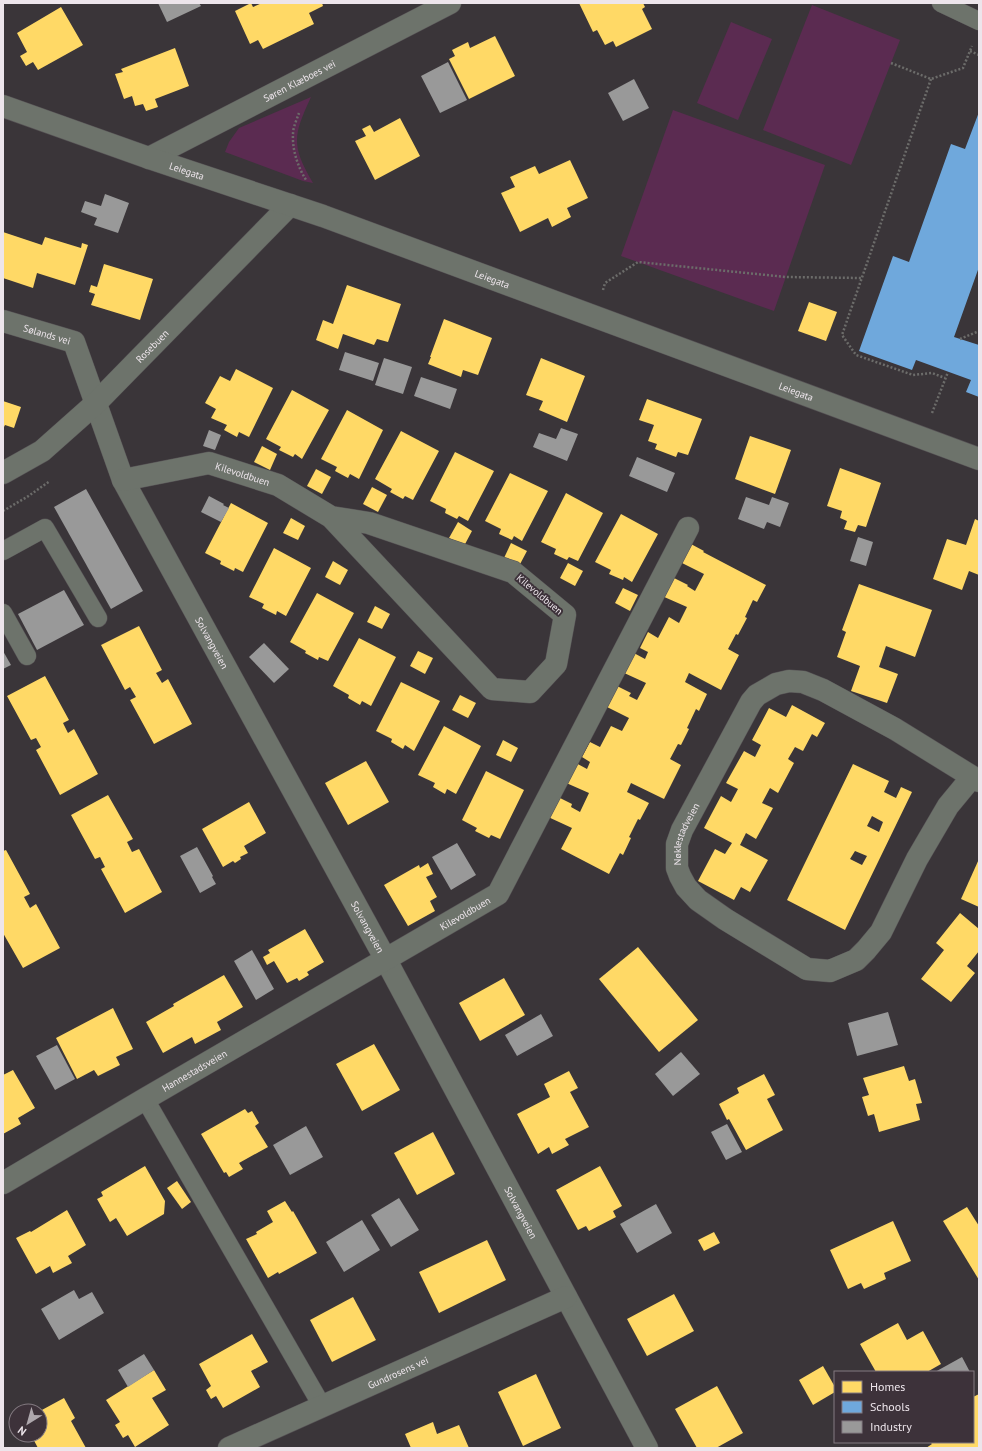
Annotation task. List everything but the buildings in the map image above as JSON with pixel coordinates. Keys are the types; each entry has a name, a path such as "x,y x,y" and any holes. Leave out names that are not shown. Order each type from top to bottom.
{"street":[{"name":"Søren Klæboes vei","path":"149,158 450,3"},
{"name":"Leiegata","path":"3,106 149,158 290,205 979,459"},
{"name":"Rosebuen","path":"3,473 42,451 96,403 290,205"},
{"name":"Sølands vei","path":"3,321 74,342 96,403"},
{"name":"Solvangveien","path":"96,403 123,480 386,960 646,1448"},
{"name":"Kilevoldbuen","path":"123,480 209,463 278,485 331,517 492,689 530,692 556,664 565,615 513,572 369,524 331,517"},
{"name":"Kilevoldbuen","path":"386,960 498,894 688,528"},
{"name":"Nøklestadveien","path":"803,682 823,690 895,729 975,779 948,806 917,859 881,932 856,960 830,971 807,969 725,919 698,900 686,887 677,868 677,844 685,823 751,702 757,695 776,684 803,682"},
{"name":"Hannestadsveien","path":"3,1183 386,960"},
{"name":"Gundrosens vei","path":"229,1448 566,1297"}],"lane":[{"path":"941,3 979,21"},
{"path":"3,551 45,528 98,618"},
{"path":"3,613 26,656"},
{"path":"145,1099 322,1406"}],"path":[{"path":"891,63 931,79 962,68 973,44"},
{"path":"970,51 979,55"},
{"path":"931,79 842,335 856,355 913,375 932,373 945,378"},
{"path":"300,111 293,134 295,154 301,172 309,186"},
{"path":"602,291 605,284 638,262 786,277 862,278"},
{"path":"960,339 979,331"},
{"path":"930,420 948,372"}],"shaded area":[{"path":"812,5 900,40 851,165 763,130"},
{"path":"731,22 772,39 738,120 697,103"},
{"path":"311,97 298,131 297,140 301,159 313,183 303,181 225,152 229,142 239,128"},
{"path":"673,110 825,165 774,311 621,256"}]}
